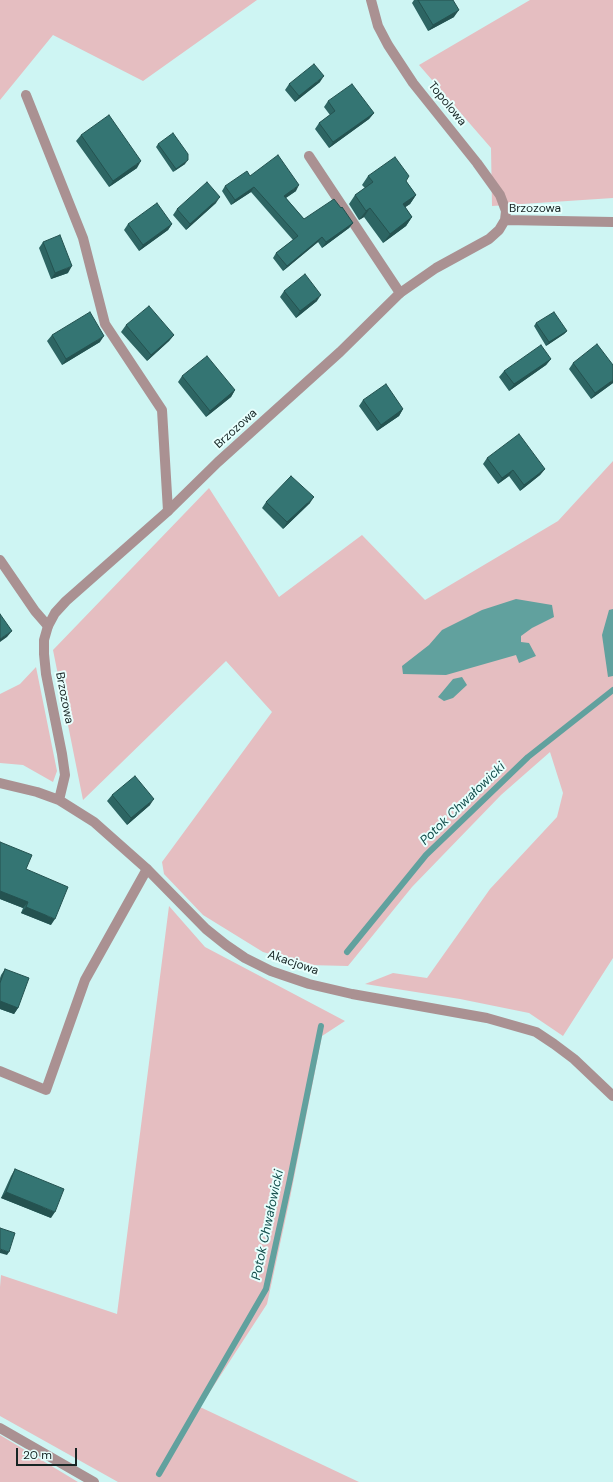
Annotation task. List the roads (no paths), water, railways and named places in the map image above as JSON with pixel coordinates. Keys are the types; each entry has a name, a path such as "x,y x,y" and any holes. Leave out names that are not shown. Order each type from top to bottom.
{"street":[{"name":"Topolowa","path":"371,0 378,26 388,45 413,82 478,163 500,195 506,211 505,220"},
{"path":"26,94 83,238 105,324 162,410 168,511"},
{"path":"309,156 400,293"},
{"name":"Brzozowa","path":"59,800 65,775 46,674 44,647 48,626 66,601 168,511 218,462 340,352 400,293 436,268 489,239 499,230 505,220 613,222"},
{"path":"0,560 35,611 48,626"},
{"name":"Akacjowa","path":"0,783 37,792 59,800 94,822 147,869 206,929 245,958 271,971 309,984 352,994 487,1018 536,1032 574,1059 613,1096"},
{"path":"0,1071 46,1090 86,980 147,869"},
{"path":"0,1428 94,1482"}],"water":[{"path":"516,599 552,605 554,617 532,628 521,636 521,642 529,643 536,656 519,663 516,655 446,675 403,674 402,666 429,645 442,630 482,610"},
{"path":"613,609 613,676 608,677 602,635 609,610"},
{"path":"462,677 467,685 453,698 444,701 438,697 453,679"}],"waterway":[{"name":"Potok Chwałowicki","path":"347,952 426,855 528,757 613,690"},
{"name":"Potok Chwałowicki","path":"159,1474 266,1289 321,1026"}]}
